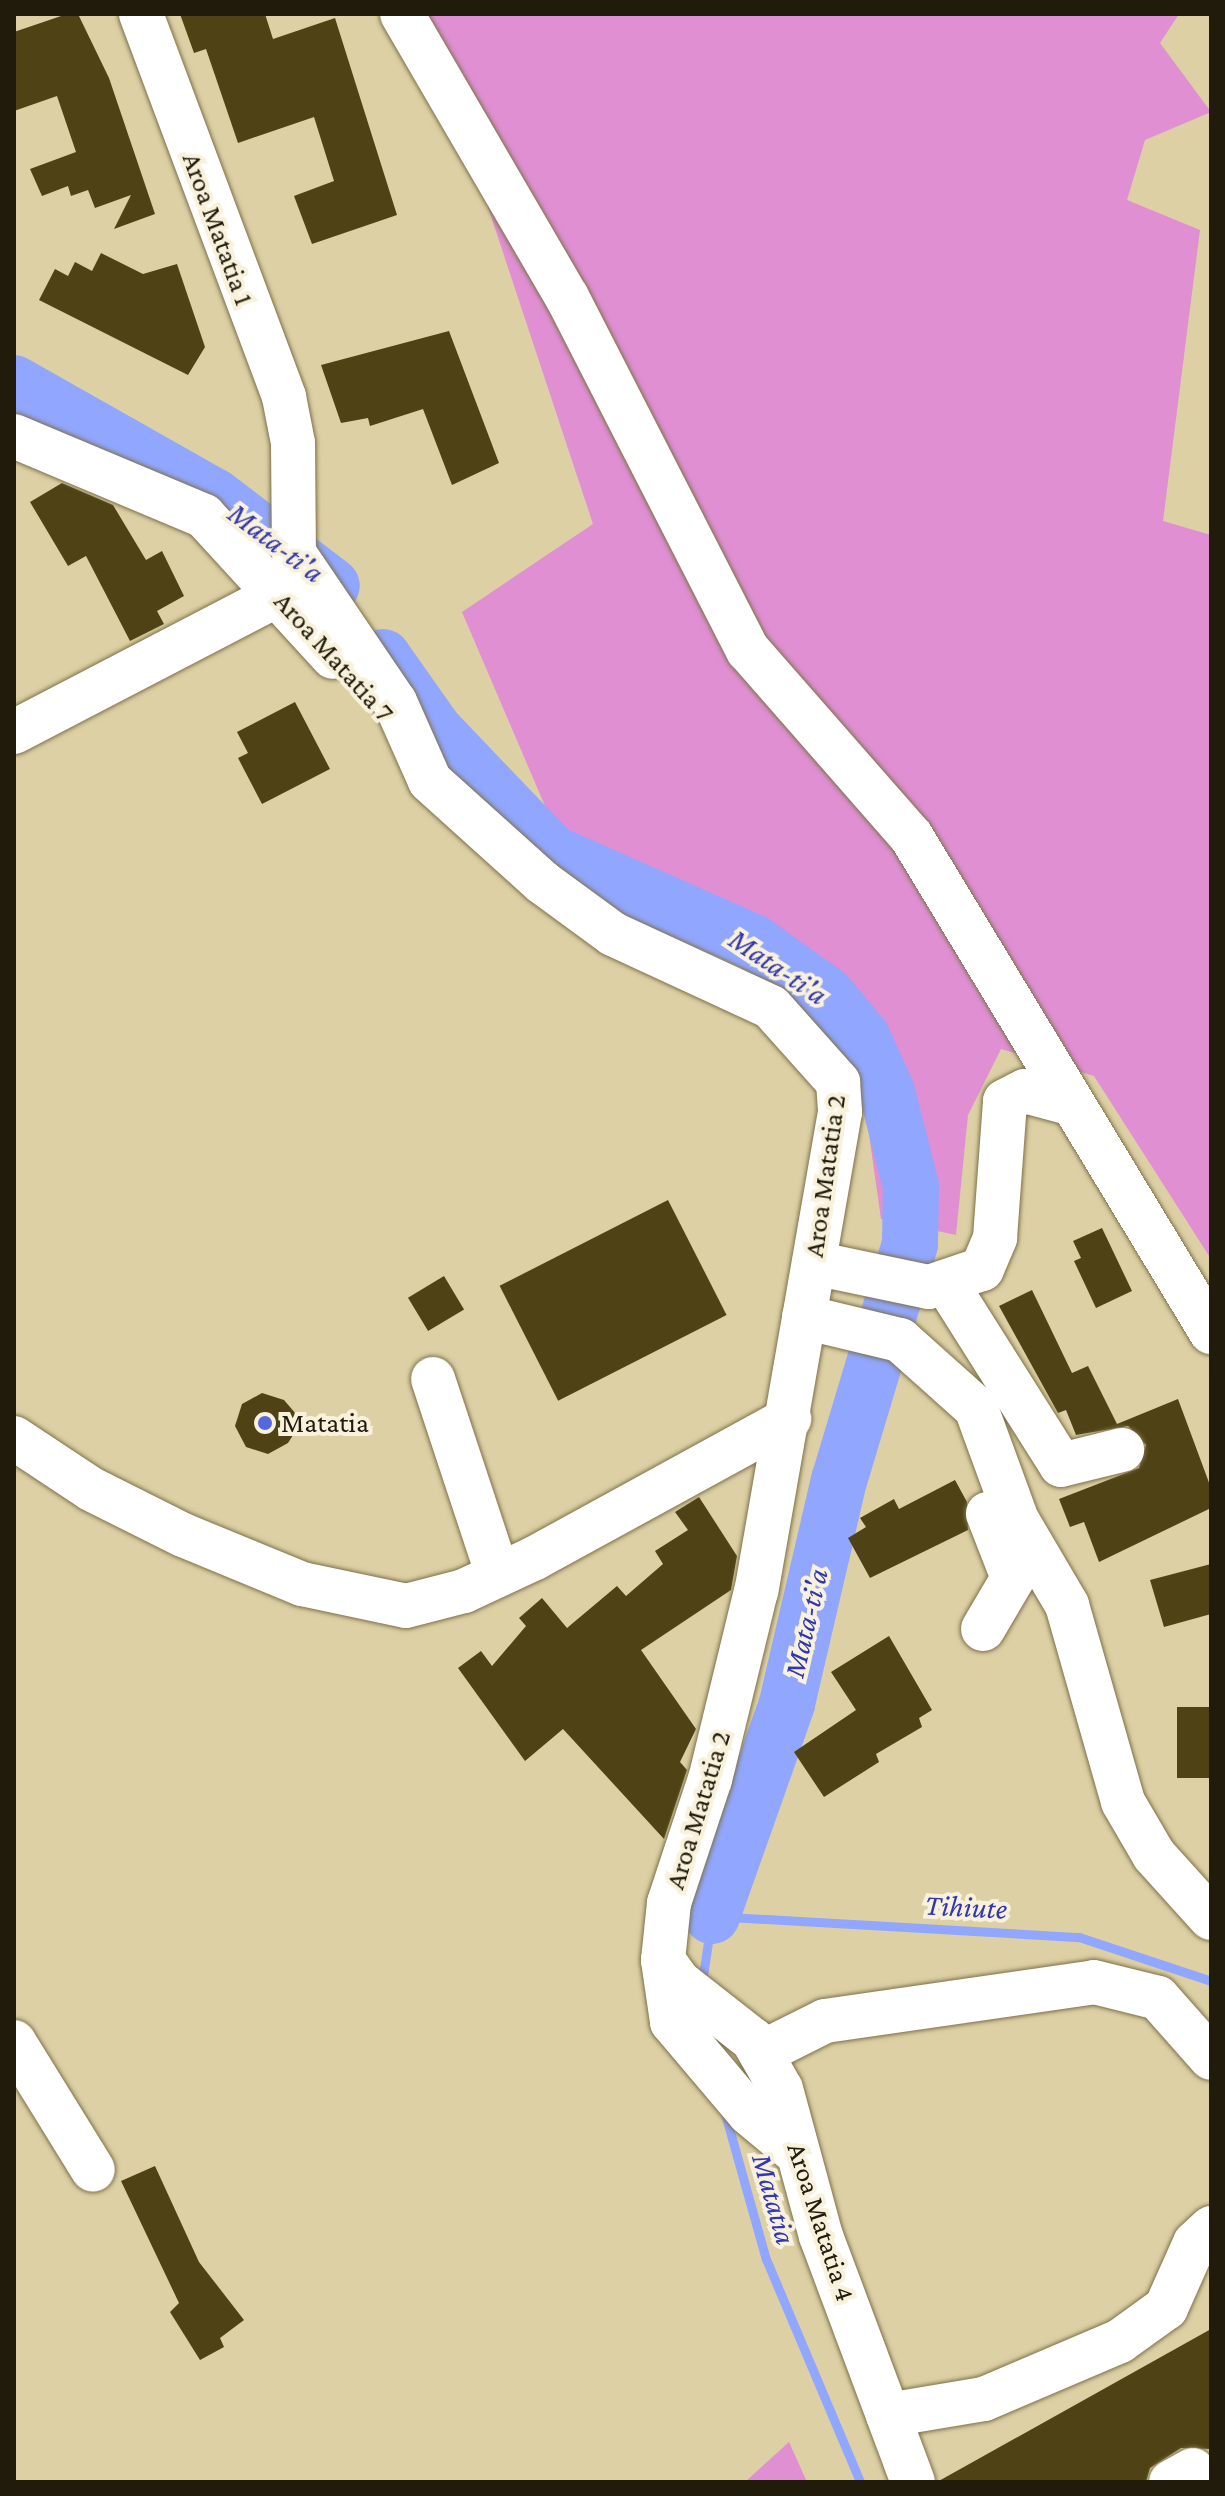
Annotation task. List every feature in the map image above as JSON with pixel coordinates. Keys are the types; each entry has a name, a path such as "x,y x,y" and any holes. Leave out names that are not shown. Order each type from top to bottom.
{"street":[{"name":"Aroa Matatia 1","path":"141,14 284,397 293,443"},
{"path":"402,14 567,297 748,650 911,836 1069,1103 1211,1332"},
{"path":"14,474 32,441"},
{"name":"Aroa Matatia 7","path":"32,441 204,516 293,584"},
{"name":"Aroa Matatia 2","path":"293,443 289,531 293,584 395,702 408,739 430,781 565,900 613,934 771,1007 827,1065 838,1082 840,1112 814,1263 822,1321 789,1419 727,1715 669,1903 663,1960 672,2022 749,2113 798,2154"},
{"path":"14,732 293,584"},
{"path":"814,1263 938,1285 982,1269 993,1249 1005,1101 1025,1091 1069,1103"},
{"path":"938,1285 1061,1465 1122,1450"},
{"path":"822,1321 908,1346 976,1408 1017,1520 1067,1605 1123,1802 1154,1855 1211,1918"},
{"path":"908,1346 1013,1578 983,1629"},
{"path":"433,1379 498,1575"},
{"path":"14,1438 139,1514 302,1584 406,1606 498,1575 789,1419"},
{"path":"663,1960 763,2052 825,2021 1094,1982 1158,1998 1211,2058"},
{"path":"14,2042 93,2170"},
{"name":"Aroa Matatia 4","path":"763,2052 913,2482"},
{"path":"888,2415 984,2399 1120,2341 1166,2308 1195,2243 1211,2228"}],"shaded area":[{"path":"424,14 1179,14 1160,43 1211,112 1145,140 1127,200 1200,230 1163,521 1211,535 1211,1259 1094,1076 1001,1049 968,1115 956,1235 881,1219 860,1071 838,1039 766,975 680,940 578,883 462,612 593,524"},
{"path":"789,2442 807,2482 745,2482"}],"building":[{"path":"67,14 78,14 109,78 155,214 114,229 131,195 95,208 88,190 71,196 68,186 42,196 30,169 76,152 57,96 14,111 14,32"},
{"path":"180,14 265,14 273,39 335,18 397,215 312,244 294,196 334,181 314,117 238,143 206,49 194,53"},
{"path":"101,253 143,274 177,264 205,347 188,375 39,300 55,269 68,276 75,262 92,271"},
{"path":"449,331 499,463 452,485 423,409 370,426 368,418 341,423 321,365"},
{"path":"62,483 113,505 146,560 162,551 184,596 157,611 164,624 130,641 86,556 68,566 30,502"},
{"path":"295,702 330,769 262,804 238,758 248,753 237,732"},
{"path":"668,1200 727,1315 558,1401 500,1286"},
{"path":"1102,1228 1132,1291 1096,1308 1074,1261 1081,1258 1073,1241"},
{"path":"444,1276 464,1309 428,1331 408,1298"},
{"path":"1032,1290 1072,1373 1088,1366 1117,1424 1178,1399 1211,1488 1211,1508 1099,1562 1084,1522 1070,1527 1059,1499 1139,1468 1146,1445 1128,1426 1076,1435 1066,1410 1058,1413 999,1306"},
{"name":"Matatia","path":"262,1393 284,1400 302,1421 288,1443 268,1454 246,1447 235,1426 242,1404"},
{"path":"955,1480 967,1502 968,1530 870,1578 848,1538 866,1527 860,1518 894,1499 899,1509"},
{"path":"699,1497 737,1556 731,1590 641,1650 696,1729 680,1762 687,1770 664,1839 563,1729 525,1761 458,1668 481,1651 492,1666 526,1626 519,1618 542,1598 567,1628 617,1586 626,1596 663,1564 655,1551 688,1530 675,1512"},
{"path":"1211,1564 1211,1614 1164,1627 1150,1580"},
{"path":"889,1636 932,1710 919,1718 922,1727 876,1754 879,1762 824,1797 794,1752 856,1710 831,1672"},
{"path":"1177,1707 1211,1707 1211,1778 1177,1778"},
{"path":"155,2166 199,2262 244,2320 220,2338 224,2347 200,2360 170,2312 179,2303 121,2181"},
{"path":"1211,2329 1211,2449 1181,2448 1150,2468 1146,2482 937,2482"}],"waterway":[{"name":"Mata-ti'a","path":"14,383 214,496 332,586"},
{"name":"Mata-ti'a","path":"383,657 435,731 552,853 753,942 826,994 862,1037 887,1092 911,1186 910,1244 839,1480 787,1704 712,1916"},
{"name":"Tihiute","path":"702,1982 712,1916 1079,1937 1211,1981"},
{"name":"Matatia","path":"724,2110 766,2259 860,2482"}],"place":[{"name":"Matatia","path":"265,1423"}]}
